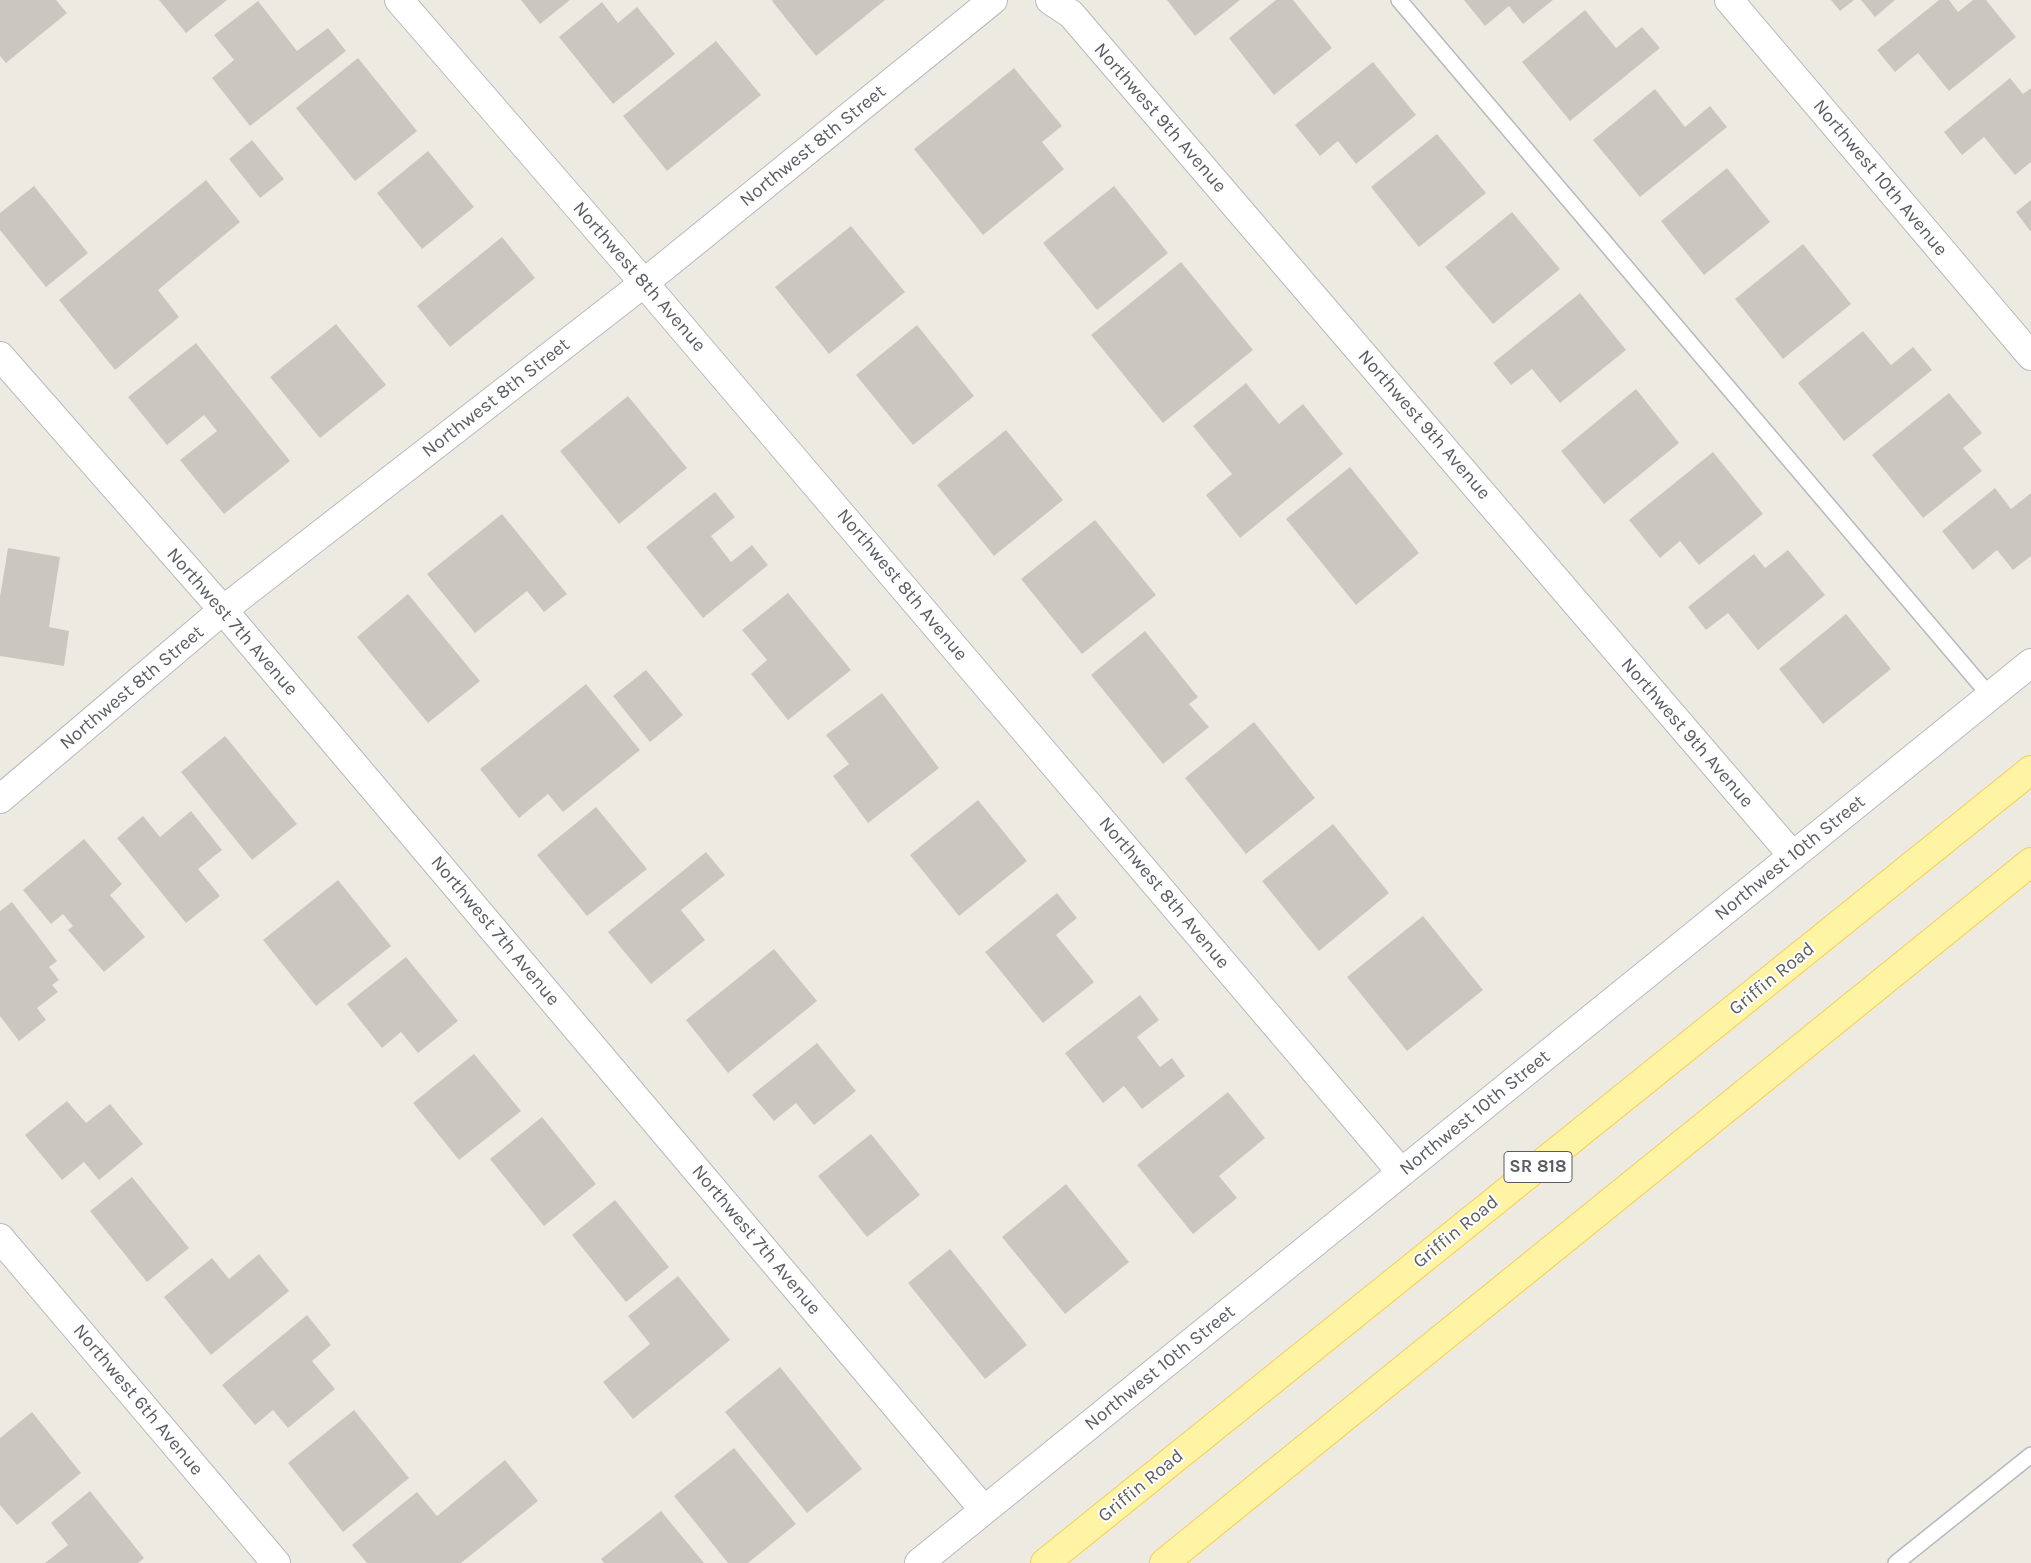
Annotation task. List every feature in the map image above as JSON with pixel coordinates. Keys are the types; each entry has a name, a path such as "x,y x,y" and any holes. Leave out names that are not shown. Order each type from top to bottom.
{"main road":[{"name":"Griffin Road","path":"1045,1563 2031,770"},
{"path":"1164,1563 2031,862"}],"street":[{"name":"Northwest 8th Avenue","path":"399,0 644,283 1402,1172"},
{"name":"Northwest 8th Street","path":"0,799 224,610 644,283 993,0"},
{"name":"Northwest 9th Avenue","path":"1050,0 1071,14 1793,856"},
{"name":"Northwest 10th Avenue","path":"1729,0 2031,356"},
{"name":"Northwest 7th Avenue","path":"0,356 224,610 984,1510"},
{"name":"Northwest 10th Street","path":"919,1563 2031,663"},
{"name":"Northwest 6th Avenue","path":"0,1238 276,1563"}],"lane":[{"path":"1399,0 1990,696"},
{"path":"1896,1563 2031,1455"}],"building":[{"path":"0,0 56,0 67,13 6,63 0,56"},
{"path":"159,0 227,0 186,33"},
{"path":"521,0 570,0 540,24"},
{"path":"773,0 885,0 816,56"},
{"path":"1167,0 1240,0 1195,36"},
{"path":"1276,0 1293,0 1332,48 1274,95 1229,38"},
{"path":"1464,0 1553,0 1523,24 1509,6 1485,26"},
{"path":"1831,0 1854,0 1840,11"},
{"path":"1861,0 1895,0 1875,17"},
{"path":"1939,0 1949,0 1958,12 1973,0 1986,0 2016,37 1949,91 1918,53 1895,72 1877,50"},
{"path":"258,1 297,51 328,28 346,51 250,126 212,78 234,60 214,35"},
{"path":"602,2 618,23 637,7 675,54 613,104 559,37"},
{"path":"1585,10 1616,48 1642,27 1660,48 1570,121 1522,62"},
{"path":"716,41 761,95 667,171 623,116"},
{"path":"358,58 417,131 355,181 296,108"},
{"path":"1373,62 1416,115 1356,164 1338,141 1320,156 1295,125"},
{"path":"1014,68 1062,126 1042,142 1064,169 983,235 914,149"},
{"path":"2010,78 2023,94 2031,88 2031,162 2015,175 1984,137 1962,155 1944,132"},
{"path":"1655,89 1685,127 1710,106 1727,127 1640,197 1593,140"},
{"path":"1437,134 1486,193 1419,247 1371,187"},
{"path":"252,140 284,179 260,198 229,159"},
{"path":"428,151 474,207 422,249 377,193"},
{"path":"1727,168 1770,222 1704,275 1661,221"},
{"path":"206,180 240,222 158,290 179,317 115,370 59,300"},
{"path":"34,186 88,253 46,287 0,230 0,213"},
{"path":"1114,186 1168,253 1097,310 1043,243"},
{"path":"2031,200 2031,232 2016,212"},
{"path":"1512,212 1560,269 1493,324 1445,267"},
{"path":"851,226 905,292 829,354 775,287"},
{"path":"502,237 535,278 450,347 417,306"},
{"path":"1803,244 1851,304 1783,359 1735,299"},
{"path":"1181,262 1253,350 1163,423 1091,335"},
{"path":"1580,293 1626,350 1560,403 1532,369 1511,385 1493,363"},
{"path":"336,324 386,385 320,438 270,377"},
{"path":"917,325 974,396 913,445 856,375"},
{"path":"1863,331 1891,365 1913,347 1932,370 1844,441 1798,383"},
{"path":"196,343 290,461 224,514 180,460 217,431 204,415 167,445 128,397"},
{"path":"1246,383 1279,424 1303,404 1343,454 1240,538 1206,495 1232,474 1193,426"},
{"path":"1636,389 1679,443 1604,504 1561,451"},
{"path":"1949,393 1982,433 1963,448 1982,471 1923,518 1872,455"},
{"path":"628,396 687,468 619,524 560,451"},
{"path":"1006,430 1063,500 994,556 937,485"},
{"path":"1713,452 1763,514 1699,565 1680,541 1660,558 1629,520"},
{"path":"1350,467 1419,553 1356,605 1286,519"},
{"path":"1995,488 2011,509 2031,493 2031,556 2013,570 1997,550 1973,570 1942,531"},
{"path":"715,492 735,517 711,536 731,562 752,545 768,565 703,618 646,547"},
{"path":"502,514 567,594 544,612 527,591 475,633 427,574"},
{"path":"1095,520 1156,595 1082,654 1021,579"},
{"path":"8,548 60,557 49,627 69,631 64,666 0,656 0,597"},
{"path":"1788,550 1825,595 1758,650 1728,613 1706,630 1688,607 1754,554 1765,568"},
{"path":"788,593 851,670 788,720 751,674 767,660 742,630"},
{"path":"408,594 480,681 428,723 357,637"},
{"path":"1846,614 1891,669 1823,724 1779,669"},
{"path":"1145,631 1198,697 1189,704 1209,727 1163,764 1091,675"},
{"path":"646,670 683,715 650,742 613,696"},
{"path":"586,684 640,750 563,812 548,794 519,818 480,769"},
{"path":"882,693 939,768 868,823 833,776 849,764 826,735"},
{"path":"1254,722 1315,798 1246,854 1185,778"},
{"path":"225,736 297,824 252,860 181,772"},
{"path":"978,800 1027,861 959,916 910,855"},
{"path":"596,807 647,869 587,916 537,855"},
{"path":"191,811 222,850 198,869 220,896 186,923 117,838 143,816 160,837"},
{"path":"1333,824 1389,893 1319,951 1262,881"},
{"path":"84,839 122,884 110,895 145,937 104,972 68,930 73,926 63,914 51,924 23,890"},
{"path":"706,852 725,875 681,910 705,940 651,984 608,932"},
{"path":"338,880 391,946 316,1006 263,940"},
{"path":"1057,893 1077,918 1056,935 1094,982 1043,1023 985,952"},
{"path":"12,902 57,961 49,967 59,980 52,985 58,992 37,1008 46,1020 19,1041 0,1016 0,911"},
{"path":"1423,916 1483,990 1407,1051 1347,977"},
{"path":"774,949 817,1001 728,1073 686,1020"},
{"path":"406,957 458,1021 418,1053 401,1032 382,1048 347,1004"},
{"path":"1140,995 1159,1020 1137,1037 1160,1067 1172,1058 1185,1076 1142,1109 1124,1086 1103,1103 1065,1053"},
{"path":"817,1043 856,1091 814,1125 796,1103 774,1121 752,1095"},
{"path":"474,1054 521,1111 459,1160 413,1103"},
{"path":"1228,1092 1265,1138 1219,1176 1237,1198 1193,1234 1137,1165"},
{"path":"67,1101 86,1123 110,1104 143,1144 99,1180 84,1162 62,1180 25,1135"},
{"path":"542,1117 596,1184 544,1226 490,1159"},
{"path":"871,1134 920,1195 867,1237 818,1176"},
{"path":"132,1177 189,1248 147,1282 90,1211"},
{"path":"1066,1184 1129,1262 1065,1314 1002,1237"},
{"path":"615,1200 669,1267 626,1302 572,1235"},
{"path":"950,1249 1027,1345 985,1379 908,1283"},
{"path":"259,1254 289,1291 211,1355 164,1297 212,1258 229,1279"},
{"path":"678,1276 730,1340 633,1419 603,1382 650,1344 628,1316"},
{"path":"307,1315 331,1345 312,1361 335,1389 288,1428 273,1410 255,1425 222,1385"},
{"path":"780,1367 862,1469 807,1513 725,1412"},
{"path":"354,1410 409,1478 343,1532 288,1463"},
{"path":"32,1412 81,1473 17,1525 0,1505 0,1438"},
{"path":"734,1448 796,1524 748,1563 728,1563 674,1496"},
{"path":"505,1460 538,1501 461,1563 367,1563 352,1545 417,1492 437,1516"},
{"path":"90,1491 144,1558 138,1563 45,1563 68,1545 51,1523"},
{"path":"661,1511 704,1563 604,1563 601,1559"}]}
